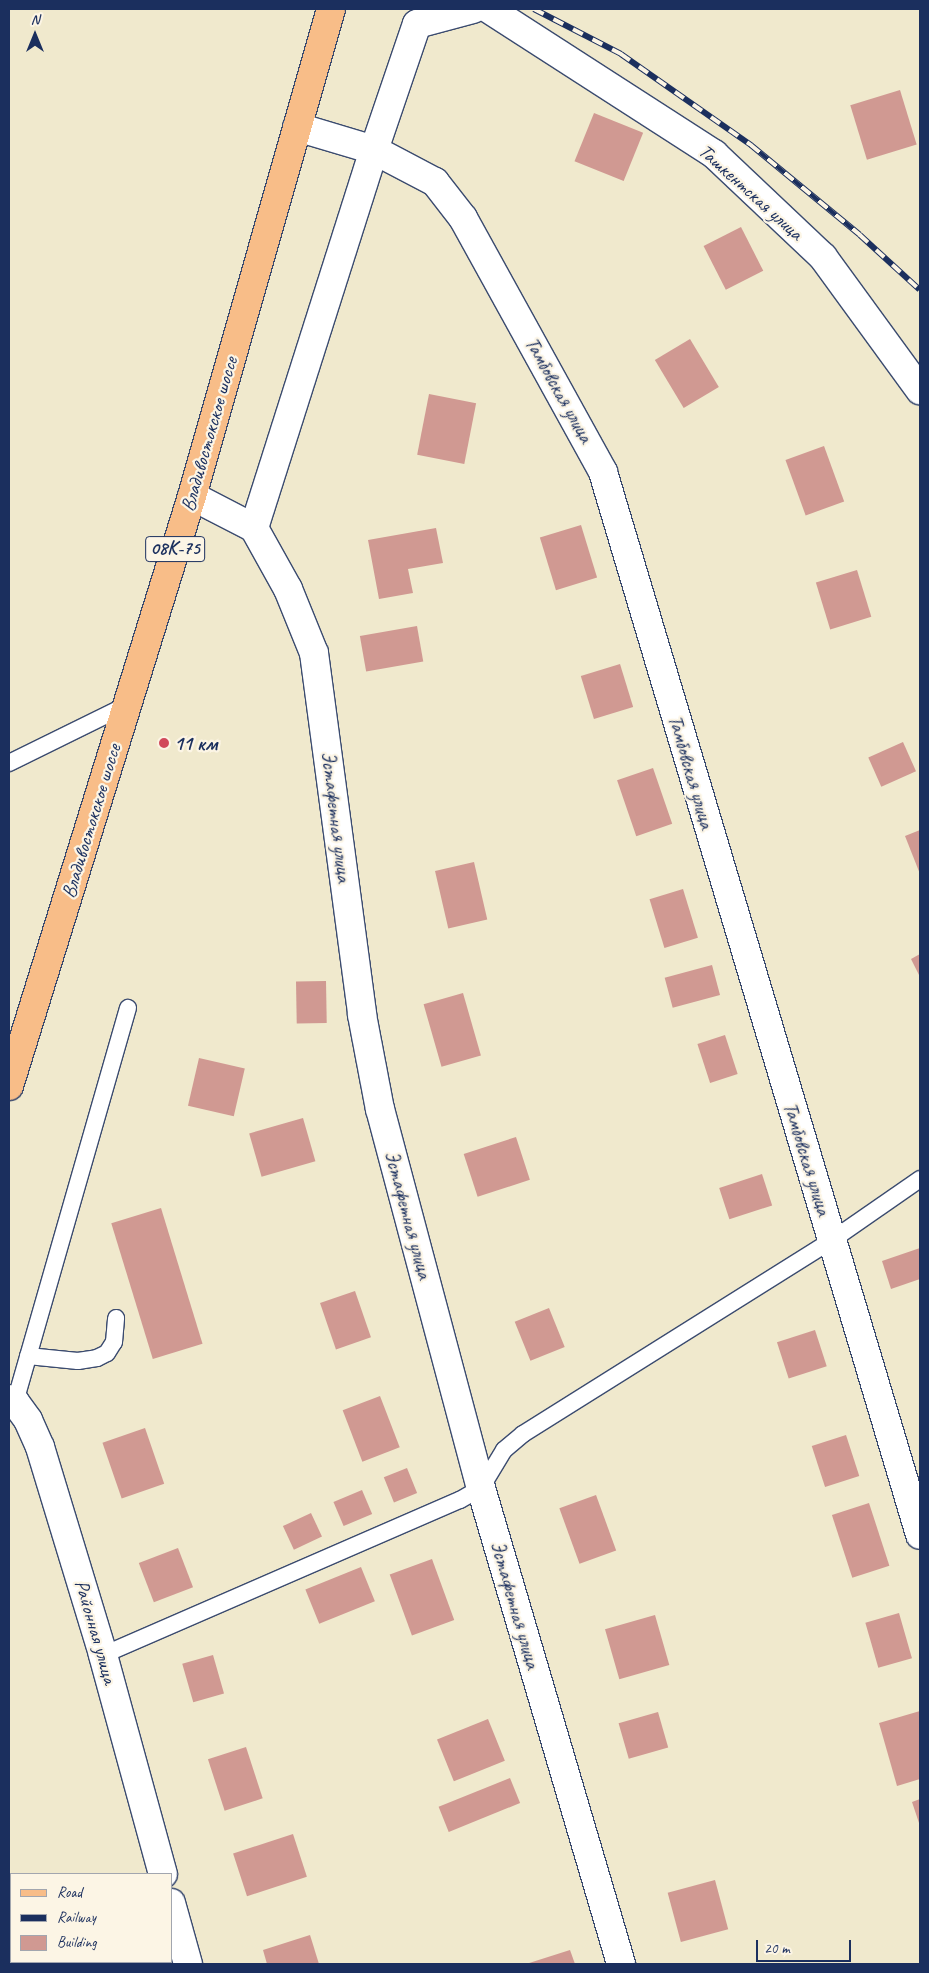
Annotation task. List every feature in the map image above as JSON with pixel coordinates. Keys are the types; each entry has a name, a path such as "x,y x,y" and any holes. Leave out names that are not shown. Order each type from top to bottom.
{"main road":[{"name":"Владивостокское шоссе","path":"9,1086 192,496 331,9"}],"street":[{"path":"192,496 254,528 374,150 417,24 473,9"},
{"name":"Ташкентская улица","path":"488,9 714,154 823,258 920,390"},
{"name":"Тамбовская улица","path":"297,127 374,150 435,182 463,218 603,472 920,1535"},
{"name":"Эстафетная улица","path":"254,528 288,589 314,653 366,1046 380,1109 481,1488 621,1964"},
{"name":"Районная улица","path":"12,1401 28,1420 40,1447 103,1655 163,1873"},
{"path":"172,1907 188,1964"}],"lane":[{"path":"9,763 127,705"},
{"path":"12,1401 28,1356 128,1008"},
{"path":"103,1655 460,1500 481,1488 504,1450 523,1434 832,1240 920,1179"},
{"path":"28,1356 78,1360 97,1358 107,1353 114,1342 116,1318"}],"building":[{"path":"900,90 917,145 867,160 850,105"},
{"path":"594,113 643,133 624,181 575,161"},
{"path":"741,227 763,271 726,290 704,246"},
{"path":"690,339 719,387 684,408 655,360"},
{"path":"429,394 476,403 464,464 417,455"},
{"path":"824,446 844,501 806,515 785,460"},
{"path":"581,525 597,578 556,590 540,538"},
{"path":"436,528 443,563 408,569 413,593 379,599 368,540"},
{"path":"857,570 871,617 830,629 816,583"},
{"path":"417,626 423,661 366,672 360,636"},
{"path":"620,664 633,707 594,719 581,676"},
{"path":"903,742 916,771 881,787 868,757"},
{"path":"653,768 672,824 636,836 617,780"},
{"path":"920,830 920,874 905,836"},
{"path":"474,862 487,919 448,928 435,871"},
{"path":"683,889 698,938 664,948 650,899"},
{"path":"920,954 920,977 911,959"},
{"path":"712,965 720,995 673,1008 665,978"},
{"path":"326,981 327,1023 297,1024 296,982"},
{"path":"463,993 481,1055 442,1067 424,1004"},
{"path":"725,1035 738,1074 710,1083 697,1044"},
{"path":"199,1058 245,1069 234,1116 188,1106"},
{"path":"303,1118 315,1161 262,1177 249,1133"},
{"path":"516,1137 530,1180 478,1197 464,1154"},
{"path":"762,1174 772,1205 729,1219 719,1188"},
{"path":"161,1208 203,1344 153,1359 111,1223"},
{"path":"920,1248 920,1279 891,1289 882,1261"},
{"path":"355,1291 371,1337 336,1349 320,1303"},
{"path":"549,1308 565,1347 530,1361 515,1322"},
{"path":"815,1330 827,1366 789,1379 777,1342"},
{"path":"380,1396 400,1447 362,1462 343,1410"},
{"path":"145,1428 164,1484 122,1498 102,1443"},
{"path":"846,1435 859,1476 825,1487 812,1446"},
{"path":"407,1468 417,1493 394,1502 384,1477"},
{"path":"362,1490 372,1514 344,1526 333,1502"},
{"path":"596,1495 616,1550 580,1564 559,1508"},
{"path":"869,1503 889,1566 852,1578 832,1515"},
{"path":"311,1513 322,1537 294,1550 283,1526"},
{"path":"178,1548 193,1587 154,1602 139,1563"},
{"path":"432,1559 454,1620 412,1635 390,1574"},
{"path":"361,1567 375,1601 319,1624 305,1589"},
{"path":"899,1613 912,1658 878,1668 865,1623"},
{"path":"655,1615 669,1665 619,1679 605,1629"},
{"path":"213,1655 224,1693 193,1702 182,1664"},
{"path":"920,1711 920,1779 897,1786 879,1723"},
{"path":"658,1712 668,1748 629,1759 619,1723"},
{"path":"488,1719 505,1761 454,1781 437,1740"},
{"path":"246,1747 263,1798 225,1811 208,1759"},
{"path":"510,1778 520,1803 449,1832 439,1807"},
{"path":"920,1799 920,1826 912,1802"},
{"path":"293,1834 307,1877 247,1896 233,1853"},
{"path":"715,1880 728,1929 681,1942 668,1893"},
{"path":"310,1935 319,1964 267,1964 263,1950"},
{"path":"570,1950 575,1964 526,1964"}],"railway":[{"path":"534,9 621,54 751,145 860,235 920,290"}],"place":[{"name":"11 км","path":"164,743"}]}
